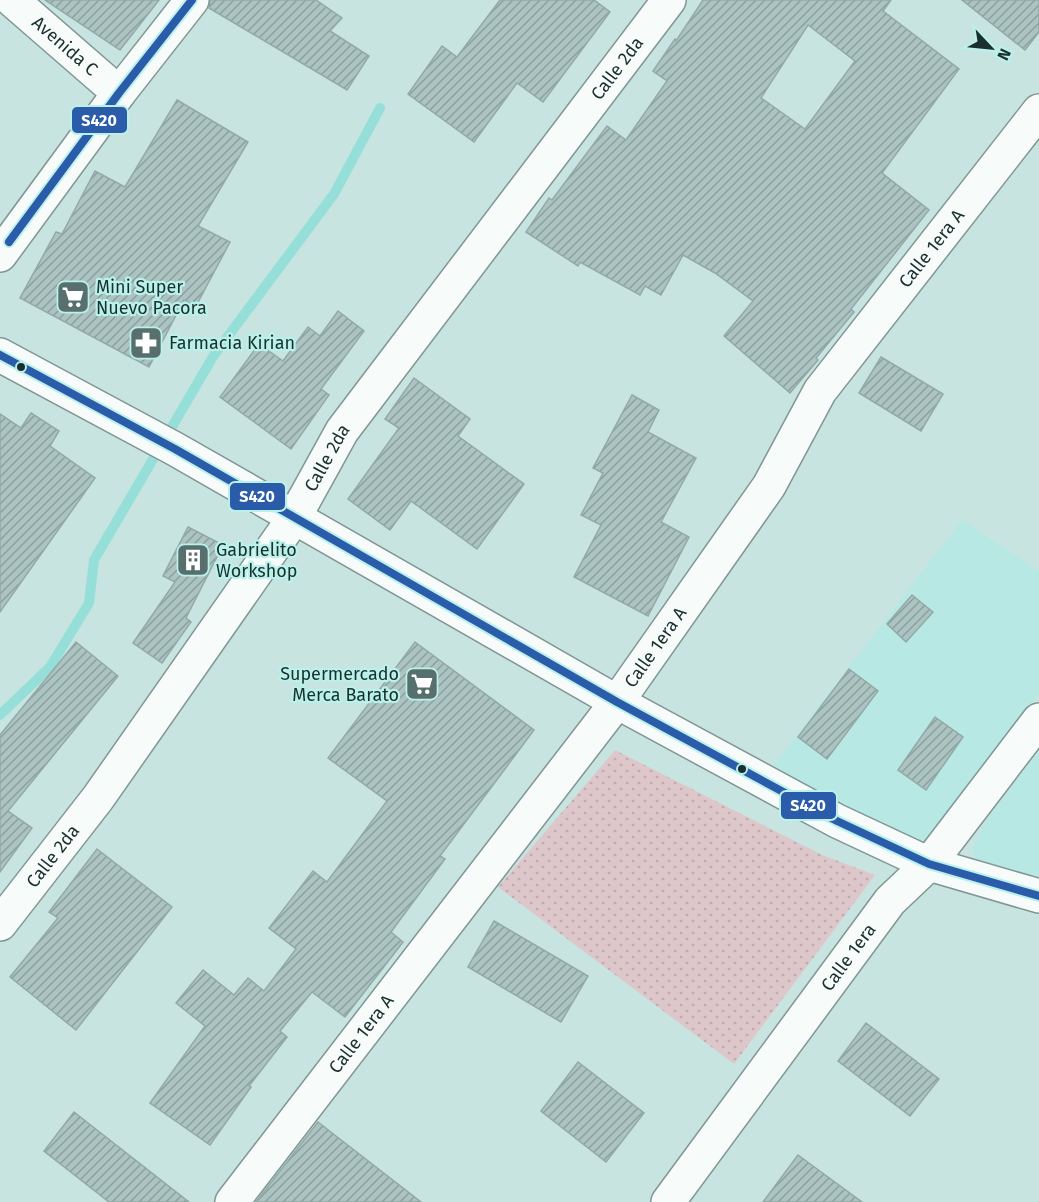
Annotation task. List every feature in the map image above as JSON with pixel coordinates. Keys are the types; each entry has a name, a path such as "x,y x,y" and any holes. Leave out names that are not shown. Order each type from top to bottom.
{"street":[{"name":"Avenida C","path":"12,0 119,93"},
{"path":"0,255 119,93 192,0"},
{"name":"Calle 2da","path":"0,924 98,798 294,518 342,431 669,0"},
{"name":"Calle 1era A","path":"231,1202 616,702 769,486 820,391 1039,111"},
{"path":"0,356 175,448 616,702 837,821 929,864 1039,896"},
{"name":"Calle 1era","path":"668,1202 890,902 929,864 1039,720"}],"shaded area":[{"path":"962,520 1039,571 1039,695 924,841 859,816 769,771"},
{"path":"615,750 822,855 875,875 734,1064 498,887"},
{"path":"1039,750 1039,880 976,860 972,848 987,819"}],"building":[{"path":"45,0 159,0 120,50"},
{"path":"210,0 316,0 342,18 330,31 369,56 347,90 209,8"},
{"path":"500,0 594,0 610,12 543,102 517,83 474,142 408,94 442,46 457,57"},
{"path":"703,0 891,0 883,11 959,69 882,173 929,210 851,309 854,312 816,358 818,360 790,393 724,336 753,301 715,273 683,255 661,295 645,286 640,295 580,262 578,266 526,232 549,198 552,200 607,126 626,140 667,81 653,71 675,39 676,41","holes":["808,25 855,61 805,129 761,98"]},
{"path":"962,0 1039,0 1039,32 1025,50"},
{"path":"177,100 248,142 198,226 230,242 196,306 184,300 149,367 20,298 56,232 62,234 95,171 125,187"},
{"path":"338,311 364,331 321,389 329,395 291,449 220,397 259,344 283,361 308,327 320,336"},
{"path":"881,357 943,394 921,431 859,393"},
{"path":"414,378 470,419 458,436 524,484 477,549 411,501 390,530 348,499 399,428 385,419"},
{"path":"632,395 659,410 648,432 696,458 661,522 689,537 648,616 574,577 601,525 581,515 603,473 593,468"},
{"path":"31,413 59,431 50,446 95,478 0,612 0,414 21,428"},
{"path":"188,527 223,545 186,618 191,622 162,663 133,643 175,582 163,576"},
{"path":"912,595 933,612 906,642 887,624"},
{"path":"76,642 118,676 8,811 32,828 0,872 0,735"},
{"path":"415,642 534,730 440,856 445,859 391,932 403,942 345,1017 312,992 280,1031 287,1037 249,1086 251,1087 210,1145 150,1103 205,1026 176,1003 203,970 234,995 248,978 264,991 296,949 269,928 313,871 327,882 387,801 328,758"},
{"path":"849,669 878,691 827,759 798,737"},
{"path":"935,717 963,737 926,790 898,770"},
{"path":"97,849 172,907 76,1030 10,977 58,918 49,912"},
{"path":"494,921 588,976 561,1022 468,967"},
{"path":"866,1023 939,1079 910,1116 838,1061"},
{"path":"578,1062 644,1113 606,1162 541,1111"},
{"path":"74,1112 189,1202 109,1202 44,1151"},
{"path":"318,1122 421,1202 256,1202"},
{"path":"798,1155 862,1202 763,1202"}],"waterway":[{"path":"0,715 50,667 89,603 94,560 214,355 334,194 380,108"}],"transit line":[{"name":"S420","path":"9,242 119,93 192,0"},
{"name":"S420","path":"0,355 175,449 617,702 837,821 929,864 1039,896"}],"place":[{"name":"Mini Super Nuevo Pacora","path":"73,297"},
{"name":"Farmacia Kirian","path":"146,343"},
{"name":"Gabrielito Workshop","path":"193,560"},
{"name":"Supermercado Merca Barato","path":"422,684"}]}
